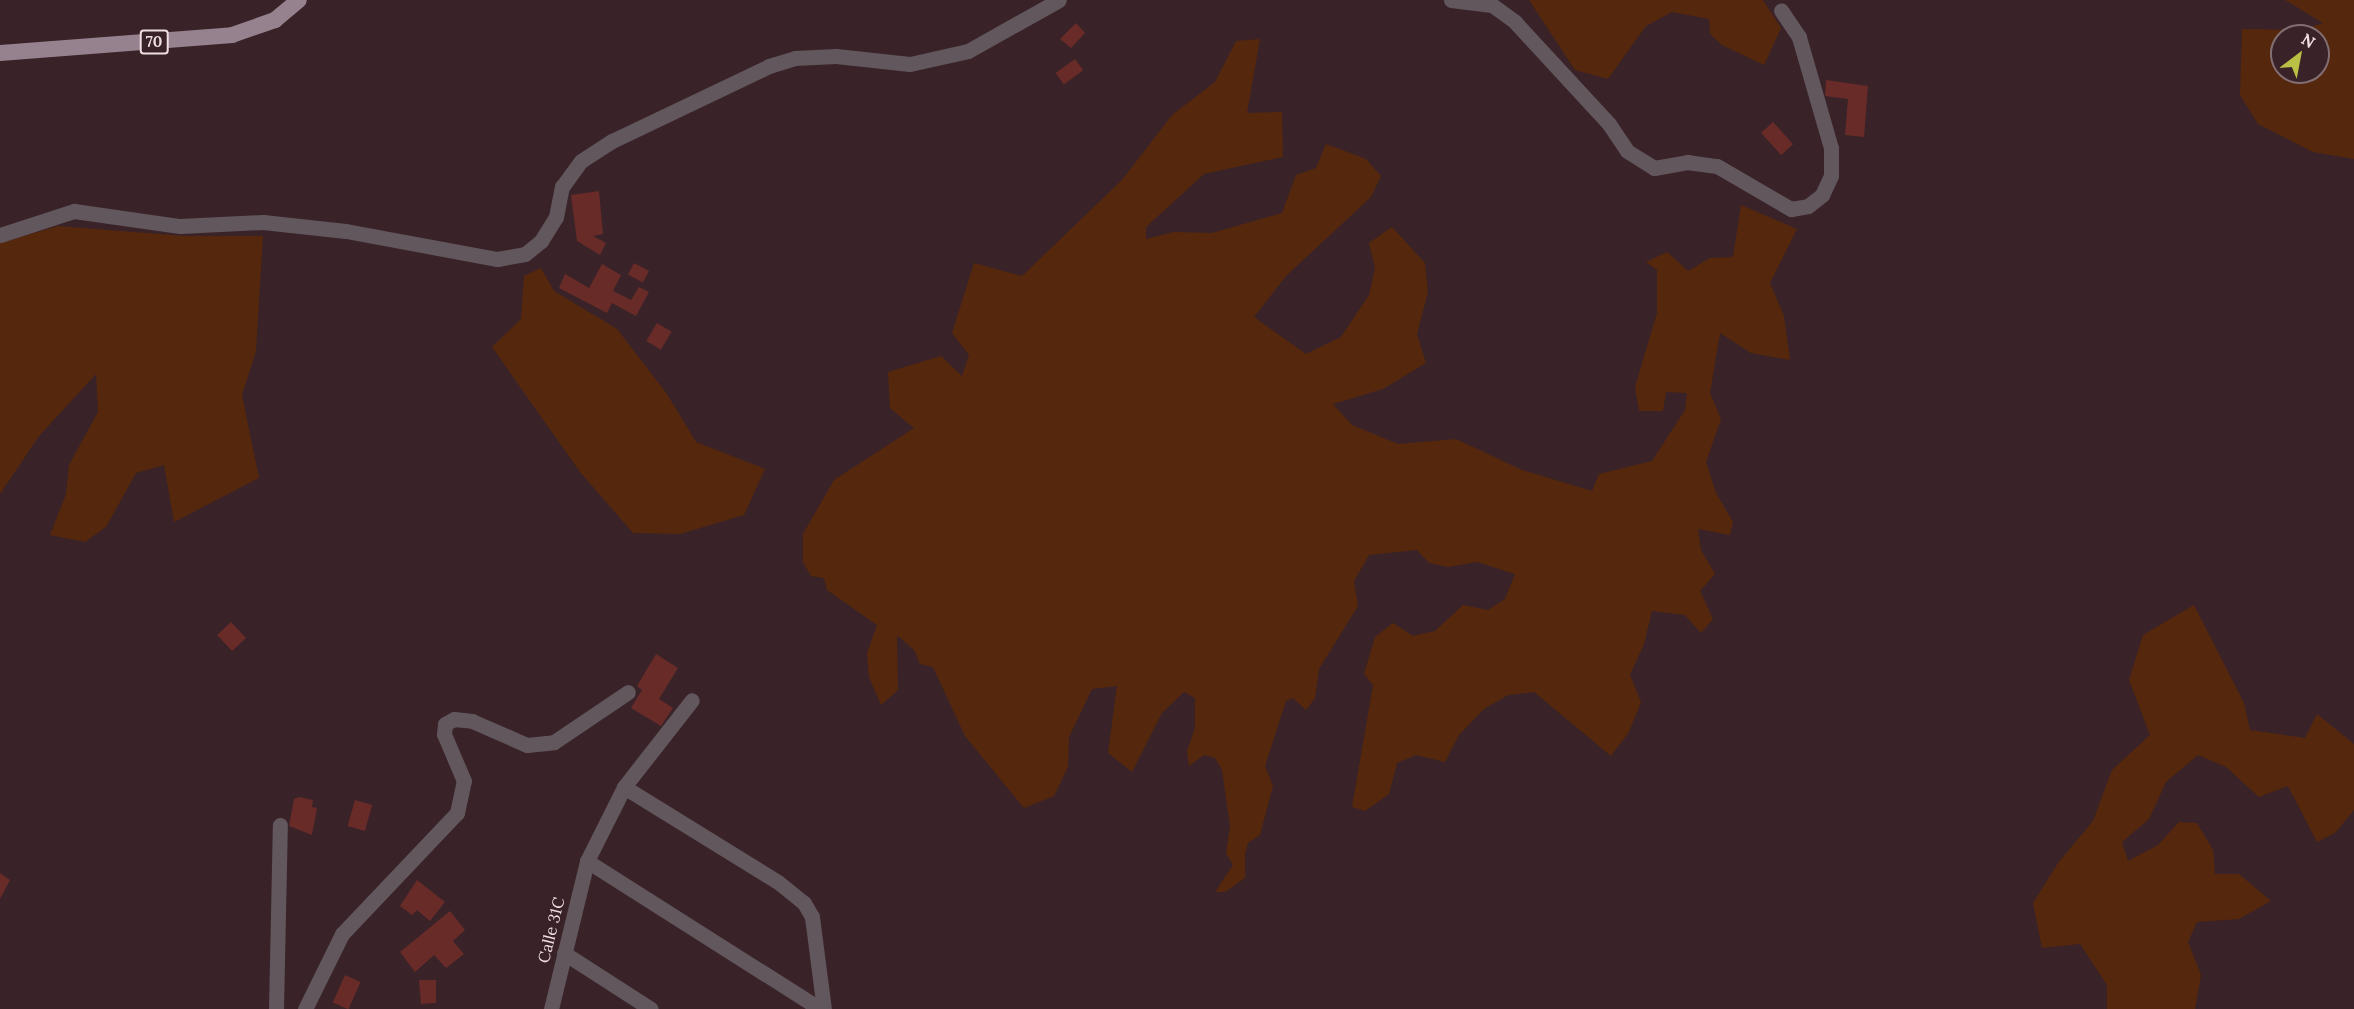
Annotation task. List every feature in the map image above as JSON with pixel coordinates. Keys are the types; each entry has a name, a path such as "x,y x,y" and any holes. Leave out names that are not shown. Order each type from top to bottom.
{"main road":[{"name":"70","path":"0,53 232,35 275,20 298,0"}],"street":[{"path":"0,235 74,211 180,226 263,222 334,229 496,259 525,254 546,233 556,217 562,187 581,161 612,141 769,66 795,58 836,56 910,64 933,59 968,51 1059,0"},
{"path":"1451,0 1492,6 1515,22 1609,124 1627,151 1654,168 1687,162 1718,166 1791,209 1808,206 1822,195 1831,177 1831,148 1799,37 1781,10"},
{"path":"305,1009 342,934 457,813 464,781 450,750 445,724 454,718 472,721 528,745 554,742 628,692"},
{"name":"Calle 31C","path":"551,1009 587,861 624,787 692,700"},
{"path":"624,787 778,882 804,903 812,917 822,1009"},
{"path":"276,1009 280,825"},
{"path":"587,861 822,1009"},
{"path":"564,952 651,1009"}],"shaded area":[{"path":"1529,0 1763,0 1781,28 1764,65 1722,45 1710,34 1709,19 1672,12 1646,26 1608,79 1575,70"},
{"path":"2285,0 2354,0 2354,159 2313,152 2258,124 2240,95 2242,29 2270,29 2270,84 2330,84 2330,24 2320,24 2323,23"},
{"path":"1260,39 1247,113 1282,112 1283,157 1204,174 1146,227 1146,239 1174,232 1212,233 1282,213 1296,175 1316,168 1326,144 1366,159 1381,176 1371,197 1286,276 1254,317 1306,354 1341,337 1369,295 1375,268 1369,243 1392,227 1425,263 1428,292 1417,334 1426,363 1383,389 1333,404 1352,425 1398,444 1456,439 1522,470 1592,491 1599,474 1652,461 1685,410 1687,393 1666,392 1663,411 1639,411 1635,387 1657,313 1657,270 1646,262 1667,252 1688,271 1710,258 1733,257 1741,205 1797,229 1770,283 1784,316 1790,360 1751,353 1720,333 1710,393 1721,419 1706,462 1716,493 1733,522 1730,535 1698,529 1701,550 1715,574 1700,591 1713,619 1701,633 1685,615 1652,611 1644,644 1630,675 1641,702 1629,732 1611,756 1534,692 1508,695 1484,709 1459,735 1445,762 1416,755 1397,763 1389,794 1365,811 1352,807 1373,685 1364,674 1375,637 1393,623 1413,636 1435,631 1463,605 1488,610 1505,599 1515,574 1477,562 1448,567 1429,563 1417,550 1369,555 1354,581 1358,606 1319,669 1315,698 1306,710 1293,698 1286,701 1265,766 1273,786 1260,835 1248,843 1245,854 1245,878 1225,892 1215,892 1233,865 1226,853 1230,826 1222,770 1215,758 1204,755 1189,766 1187,751 1195,728 1195,698 1184,692 1162,713 1132,772 1108,753 1117,686 1092,689 1069,737 1068,767 1054,796 1024,808 965,736 933,667 920,664 914,650 897,635 898,690 881,705 869,677 867,653 877,625 827,590 824,578 811,576 803,562 803,534 834,480 914,428 890,408 888,372 941,356 962,376 969,355 952,333 974,263 1022,276 1122,180 1172,115 1215,82 1236,41"},
{"path":"58,226 184,236 263,236 256,351 242,395 259,478 174,522 164,465 136,473 106,527 85,542 50,535 66,494 69,465 98,412 96,374 39,436 0,494 0,243"},
{"path":"541,268 554,291 617,329 667,394 696,442 765,469 744,515 680,534 633,533 580,472 492,347 521,319 524,276"},
{"path":"2194,605 2244,703 2250,730 2305,738 2317,714 2354,744 2354,810 2335,833 2317,842 2288,786 2259,797 2226,767 2198,755 2166,782 2149,819 2122,842 2128,861 2158,845 2179,822 2197,823 2213,850 2215,874 2239,874 2271,901 2239,919 2197,922 2188,942 2201,975 2195,1009 2107,1009 2107,985 2080,944 2042,948 2033,903 2058,863 2093,821 2112,770 2150,735 2129,680 2143,635"}],"building":[{"path":"1076,23 1085,33 1071,48 1060,39"},
{"path":"1075,59 1083,70 1064,84 1056,73"},
{"path":"1826,80 1868,86 1864,137 1845,135 1848,99 1825,96"},
{"path":"1773,122 1793,144 1781,155 1761,133"},
{"path":"599,191 603,234 593,236 606,243 600,255 577,241 571,195"},
{"path":"634,263 649,271 643,282 628,274"},
{"path":"602,264 621,275 613,291 631,300 639,287 649,292 636,316 612,303 607,313 559,288 565,274 589,288"},
{"path":"657,323 672,332 661,350 646,341"},
{"path":"231,622 246,638 232,651 217,635"},
{"path":"656,654 678,668 659,699 673,708 661,726 631,708 642,690 637,686"},
{"path":"299,797 313,800 312,807 317,808 312,835 289,826 294,799"},
{"path":"355,800 372,805 365,831 348,826"},
{"path":"0,873 10,880 0,899"},
{"path":"417,880 445,902 430,921 417,910 412,915 400,906"},
{"path":"450,911 465,930 453,941 464,954 446,968 434,955 415,972 400,952"},
{"path":"345,975 361,982 348,1009 333,1002"},
{"path":"419,980 436,980 436,1003 421,1004"}]}
